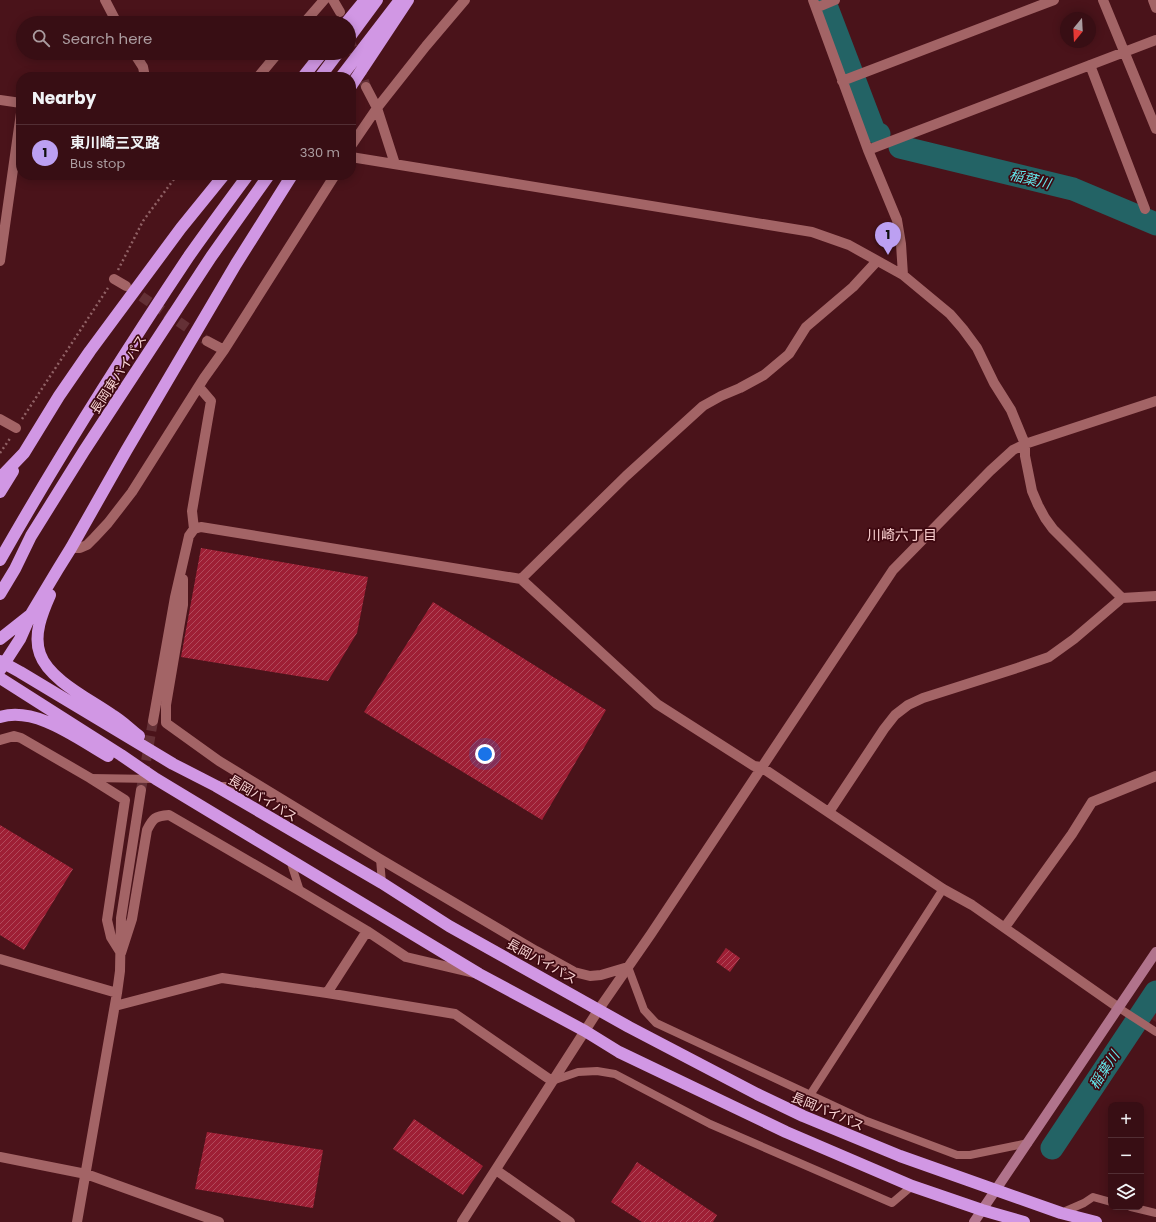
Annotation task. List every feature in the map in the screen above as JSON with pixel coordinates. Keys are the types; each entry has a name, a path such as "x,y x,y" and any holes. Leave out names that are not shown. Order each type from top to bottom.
{"highway":[{"path":"352,16 365,0"},
{"path":"356,28 377,0"},
{"path":"356,57 400,0"},
{"path":"356,78 408,0"},
{"path":"307,72 316,60"},
{"path":"324,72 333,60"},
{"path":"345,72 354,60"},
{"path":"0,492 59,396 90,351 181,228 220,180"},
{"name":"長岡東バイパス","path":"0,560 41,489 133,343 190,256 244,180"},
{"name":"長岡東バイパス","path":"0,594 15,569 31,536 84,451 211,258 266,180"},
{"path":"2,665 20,639 32,614 236,264 289,180"},
{"path":"0,478 24,453"},
{"path":"71,548 42,612 38,629 40,654 45,663 56,676 79,693 114,715 173,764"},
{"path":"0,639 32,614"},
{"name":"長岡バイパス","path":"2,665 173,764 216,786 382,883 449,926 689,1059 757,1094 803,1116 900,1156 1061,1213 1096,1222"},
{"path":"0,678 156,779 290,860 479,974 619,1052 786,1132 912,1186 982,1210 1024,1222"},
{"path":"0,717 19,715 48,721 115,760 156,779"}],"street":[{"path":"105,0 113,16"},
{"path":"310,16 324,0"},
{"path":"332,0 340,12"},
{"path":"835,0 814,4 868,150 897,220 901,244 903,276"},
{"path":"842,81 1054,0"},
{"path":"1103,0 1156,130"},
{"path":"1153,0 1156,8"},
{"path":"356,139 377,108 464,1"},
{"path":"868,150 1156,40"},
{"path":"138,60 144,72"},
{"path":"262,72 272,60"},
{"path":"1090,65 1145,209"},
{"path":"366,87 377,108 395,164"},
{"path":"0,100 16,102"},
{"path":"0,261 16,148"},
{"path":"356,158 812,232 849,245 877,261 903,276 950,314 963,328 977,348 994,383 1011,410 1025,444 1032,491 1044,518 1053,529 1122,598"},
{"path":"71,548 80,548 87,545 108,523 132,492 224,350 331,180"},
{"path":"521,579 626,476 703,406 764,375 789,354 806,327 854,287 877,261"},
{"path":"114,279 126,286"},
{"path":"207,341 224,350"},
{"path":"194,529 192,511 211,401 199,387"},
{"path":"462,1222 599,1009 893,570 990,471 1013,450 1025,444 1156,401"},
{"path":"0,419 16,428"},
{"path":"153,720 182,562 189,536 194,529 201,527 521,579 657,704 754,766 761,768 943,889 972,905 1119,1008"},
{"path":"182,562 183,605 166,705 166,723 219,761 380,859 574,972 590,976 601,975 628,967"},
{"path":"829,812 884,730 896,715 908,705 923,698 1020,667 1049,656 1074,639 1122,598 1156,596"},
{"path":"0,740 14,736 21,738 125,800 106,920 110,937 121,953"},
{"path":"1005,928 1072,834 1092,802 1156,776"},
{"path":"77,1222 117,993 121,953 121,918 141,790"},
{"path":"121,953 132,920 147,830 152,820 161,816 169,815 300,891 406,956 479,974"},
{"path":"327,993 367,931"},
{"path":"974,1222 1156,952"},
{"path":"0,959 117,993"},
{"path":"115,1006 222,978 327,993 455,1014 552,1081"},
{"path":"0,1157 86,1174 219,1222"},
{"path":"496,1170 570,1222"}],"lane":[{"path":"90,778 156,779"},
{"path":"216,786 260,786"},
{"path":"380,859 382,883"},
{"path":"290,860 300,891"},
{"path":"810,1095 943,889"},
{"path":"628,967 644,1010 656,1023 864,1120 958,1154 970,1155 1028,1143"},
{"path":"1119,1008 1156,1032"},
{"path":"552,1081 578,1072 597,1071 615,1074 710,1124 892,1203 912,1186"},
{"path":"1061,1213 1084,1203 1093,1197 1108,1201"},
{"path":"1144,1210 1156,1213"}],"path":[{"path":"0,453 114,279 143,221 173,180"}],"shaded area":[{"path":"1156,1006 1156,1022 1148,1017"}],"building":[{"path":"201,548 368,577 357,633 328,681 181,657"},
{"path":"433,602 606,710 542,820 364,712"},
{"path":"0,825 73,869 24,950 0,935"},
{"path":"726,948 740,958 730,972 716,962"},
{"path":"414,1119 483,1166 463,1195 393,1149"},
{"path":"207,1132 323,1150 313,1208 195,1189"},
{"path":"637,1162 717,1215 713,1222 642,1222 611,1202"}],"waterway":[{"name":"稲葉川","path":"824,0 874,131 879,134"},
{"name":"稲葉川","path":"900,147 1073,189 1156,224"},
{"name":"稲葉川","path":"1052,1148 1156,992"}],"tunnel":[{"path":"356,58 366,87"},
{"path":"129,288 207,341"},
{"path":"141,790 153,721"}],"place":[{"name":"東川崎三叉路","path":"888,255"}],"district":[{"name":"川崎六丁目","path":"902,535"}]}
